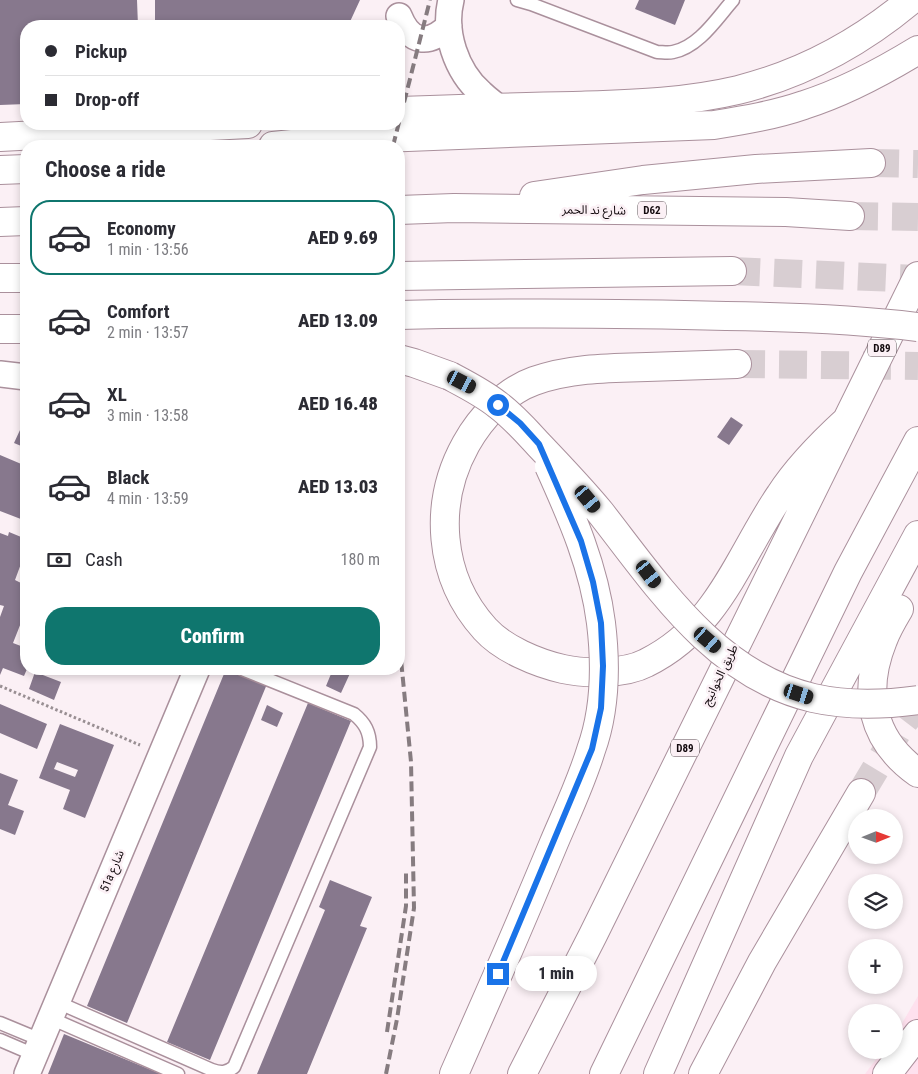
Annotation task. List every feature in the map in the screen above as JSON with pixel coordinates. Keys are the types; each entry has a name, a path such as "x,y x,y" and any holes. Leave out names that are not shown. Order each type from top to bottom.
{"main road":[{"path":"405,112 684,100 739,90 792,72 842,49 889,18 911,0"},
{"path":"350,140 714,125 759,117 812,102 855,85 887,69 918,50"},
{"path":"0,138 142,130"},
{"path":"454,208 643,180 756,169 872,163"},
{"path":"0,170 20,169"},
{"name":"شارع ند الحمر","path":"405,210 454,208 786,212 850,216"},
{"path":"0,222 20,221"},
{"path":"405,276 732,271"},
{"name":"طريق الخوانيج","path":"522,1074 594,935 918,276"},
{"path":"0,278 20,278"},
{"path":"405,315 611,313 823,318 918,327"},
{"path":"0,329 20,329"},
{"path":"405,360 450,376 475,389 520,423 598,510 679,612 698,631 739,665 778,686 812,698 864,705 918,700"},
{"path":"737,364 604,368 567,372 532,382 501,400 476,427 458,459 447,494 444,531 450,566 464,600 485,630 513,650 544,665 577,672 611,672 644,665 679,642 698,625 719,600 781,493 812,454 846,421"},
{"path":"604,1074 848,572 918,441"},
{"path":"454,1074 592,749 601,708 603,666 601,623 593,582 581,541 539,444"},
{"path":"918,535 918,543"},
{"path":"658,1074 799,756 918,535"},
{"path":"918,560 911,584 883,639 875,663 873,712 882,735 898,755 918,774"},
{"path":"703,1074 766,954 860,793"},
{"path":"887,1074 918,1034"}],"street":[{"path":"452,0 449,26 454,51 464,73 480,92 499,108"},
{"path":"405,29 414,37 427,40 439,36 449,26"},
{"path":"0,374 20,376"},
{"name":"51a شارع","path":"34,1057 194,675"}],"lane":[{"path":"517,0 657,52 673,52 688,46 701,36 733,0"},
{"path":"54,1010 220,1073 228,1072 234,1067 370,747 367,728 362,720 354,714 257,675"},
{"path":"54,1010 178,1074"},
{"path":"0,1023 34,1057"},
{"path":"0,1040 34,1057"}],"path":[{"path":"0,686 161,754"}],"shaded area":[{"path":"918,996 918,1074 865,1074 876,1059 903,1059 903,1022"}],"building":[{"path":"0,0 137,0 138,20 20,20 20,104 0,105"},
{"path":"155,0 360,0 351,20 155,20"},
{"path":"639,0 685,0 675,25 635,9"},
{"path":"731,417 743,425 729,445 717,437"},
{"path":"20,430 20,446 14,443"},
{"path":"0,455 20,463 20,519 0,511"},
{"path":"9,532 20,537 20,566 15,580 20,582 20,625 13,643 20,646 20,674 3,668 0,675 0,617 4,606 0,605 0,533 8,536"},
{"path":"34,675 43,675 61,682 54,700 29,689"},
{"path":"224,675 242,675 267,684 127,1023 87,1006"},
{"path":"331,675 349,675 341,693 326,686"},
{"path":"308,703 351,721 210,1060 167,1042"},
{"path":"0,704 47,724 37,749 0,733"},
{"path":"267,705 283,713 277,727 261,720"},
{"path":"60,724 114,745 85,818 63,809 70,790 39,778","holes":["57,762 78,770 75,777 54,769"]},
{"path":"0,773 18,780 8,805 24,811 15,835 0,829"},
{"path":"330,880 372,897 360,926 367,928 307,1074 257,1074 325,910 319,907"},
{"path":"64,1034 161,1074 48,1074"}],"tunnel":[{"path":"871,163 918,164"},
{"path":"850,216 918,217"},
{"path":"732,271 918,279"},
{"path":"737,364 918,366"},
{"path":"861,793 901,726 918,704"}],"railway":[{"path":"405,99 430,0"},
{"path":"395,140 397,130"},
{"path":"386,1074 397,1019 414,908 411,762 403,675"},
{"path":"387,1032 406,906 406,869"}],"route":[{"path":"498,405 520,423 539,444 570,513 581,541 593,582 601,623 603,666 601,708 592,749 498,974"}]}
